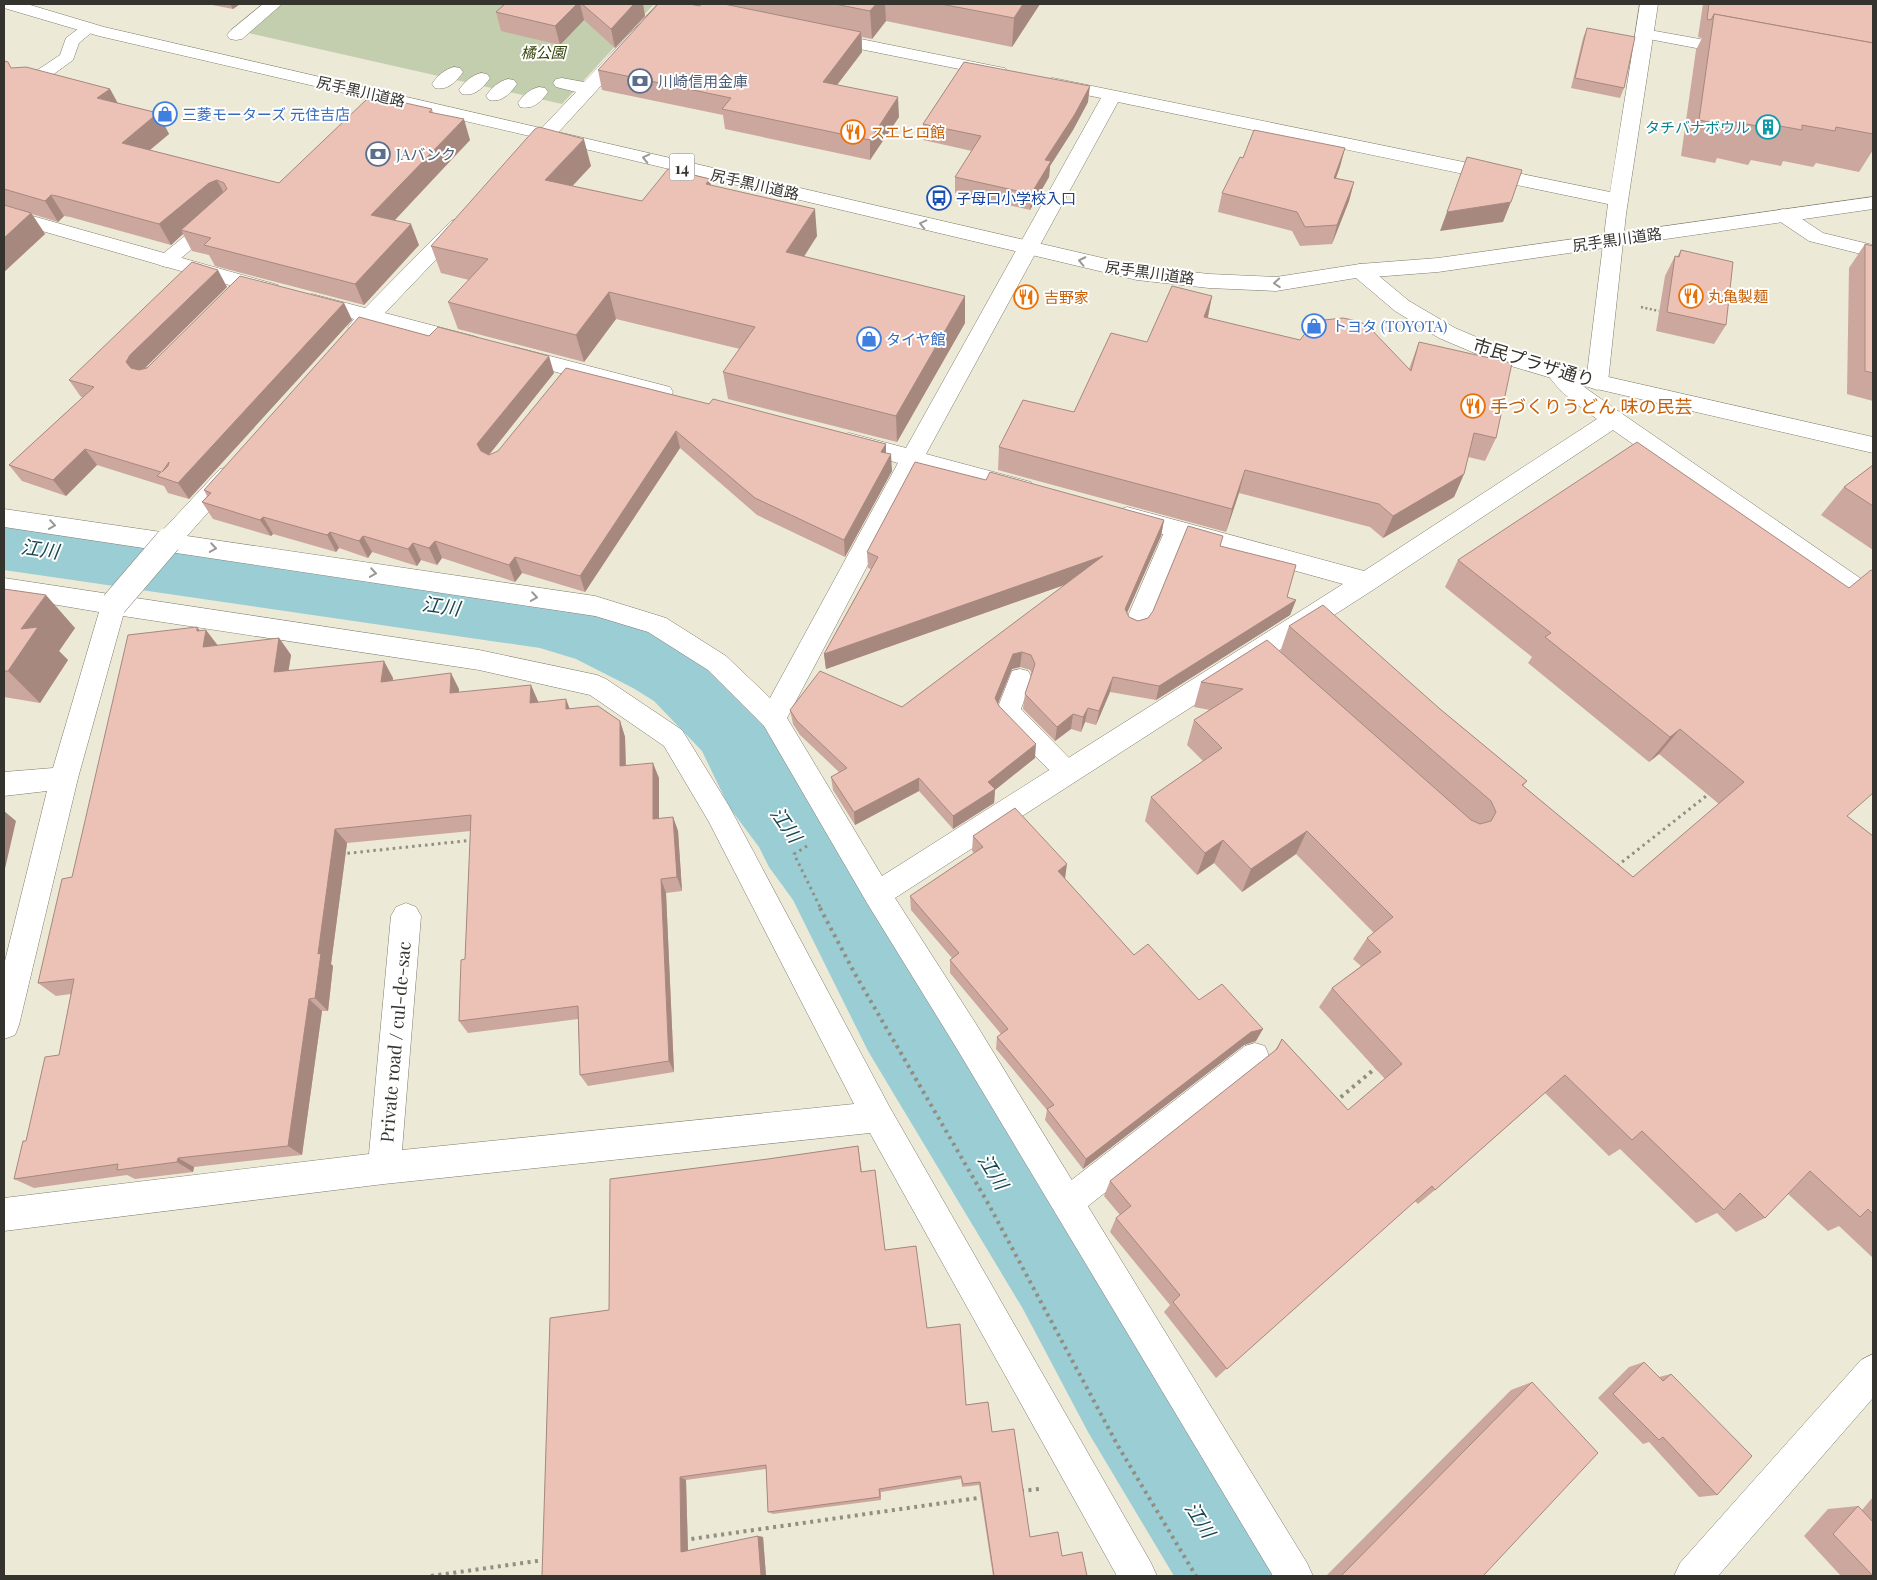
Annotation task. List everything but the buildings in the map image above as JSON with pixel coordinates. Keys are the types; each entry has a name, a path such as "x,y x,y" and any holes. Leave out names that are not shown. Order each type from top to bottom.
{"street":[{"name":"尻手黒川道路","path":"10,4 89,28 553,128"},
{"name":"尻手黒川道路","path":"61,4 553,128 1032,243 1137,273 1209,281 1276,284 1360,271 1438,265 1873,203"},
{"path":"236,35 273,4"},
{"path":"1596,382 1612,240 1649,4"},
{"path":"510,171 673,5"},
{"path":"812,34 1015,76"},
{"path":"1034,80 1618,200"},
{"path":"562,83 589,89"},
{"path":"773,718 912,457 1032,243 1112,95"},
{"path":"349,338 470,213"},
{"path":"4,214 166,262 238,290 369,316 564,376 684,398"},
{"path":"1783,215 1816,237 1873,251"},
{"name":"市民プラザ通り","path":"1360,271 1402,306 1447,332 1499,355 1558,373 1873,445"},
{"path":"1558,373 1569,387 1613,419 1873,600"},
{"path":"877,894 1067,772 1265,656 1367,581 1613,419"},
{"path":"827,435 1044,494"},
{"path":"4,1025 64,778 114,604 239,462"},
{"path":"1110,512 1367,581"},
{"path":"4,518 595,606 657,625 717,663 773,718 877,894 965,1034 1294,1576"},
{"path":"4,587 479,660 598,686 673,738 719,814 878,1117 1138,1576"},
{"path":"4,784 64,778"},
{"name":"Private road / cul-de-sac","path":"384,1168 406,916"},
{"path":"4,1214 384,1168 878,1117"},
{"path":"1693,1576 1873,1372"}],"lane":[{"path":"30,83 67,57 72,41 89,28"},
{"path":"1644,34 1749,53"},
{"path":"166,262 227,209"},
{"path":"1136,625 1176,530"},
{"path":"1020,678 1008,712 1067,772"},
{"path":"1067,1203 1255,1056"}],"path":[{"path":"1614,869 1713,790"},
{"path":"334,854 482,839"},
{"path":"1335,1103 1380,1065"},
{"path":"1014,1492 1084,1482"},
{"path":"678,1541 995,1495"},
{"path":"431,1576 550,1559"}],"green space":[{"name":"橘公園","path":"262,4 654,4 562,104 231,29"}],"waterway":[{"name":"江川","path":"4,543 540,619 575,627 603,638 660,666 681,679 731,729 758,783 790,824 798,841 823,874 900,1021 1058,1274 1125,1395 1237,1576"}],"place":[{"name":"川崎信用金庫","path":"640,81"},
{"name":"三菱モーターズ 元住吉店","path":"165,114"},
{"name":"タチバナボウル","path":"1768,127"},
{"name":"スエヒロ館","path":"853,132"},
{"name":"JAバンク","path":"378,154"},
{"name":"子母口小学校入口","path":"939,198"},
{"name":"丸亀製麺","path":"1691,296"},
{"name":"吉野家","path":"1026,297"},
{"name":"トヨタ (TOYOTA)","path":"1314,326"},
{"name":"タイヤ館","path":"869,339"},
{"name":"手づくりうどん 味の民芸","path":"1473,406"}]}
